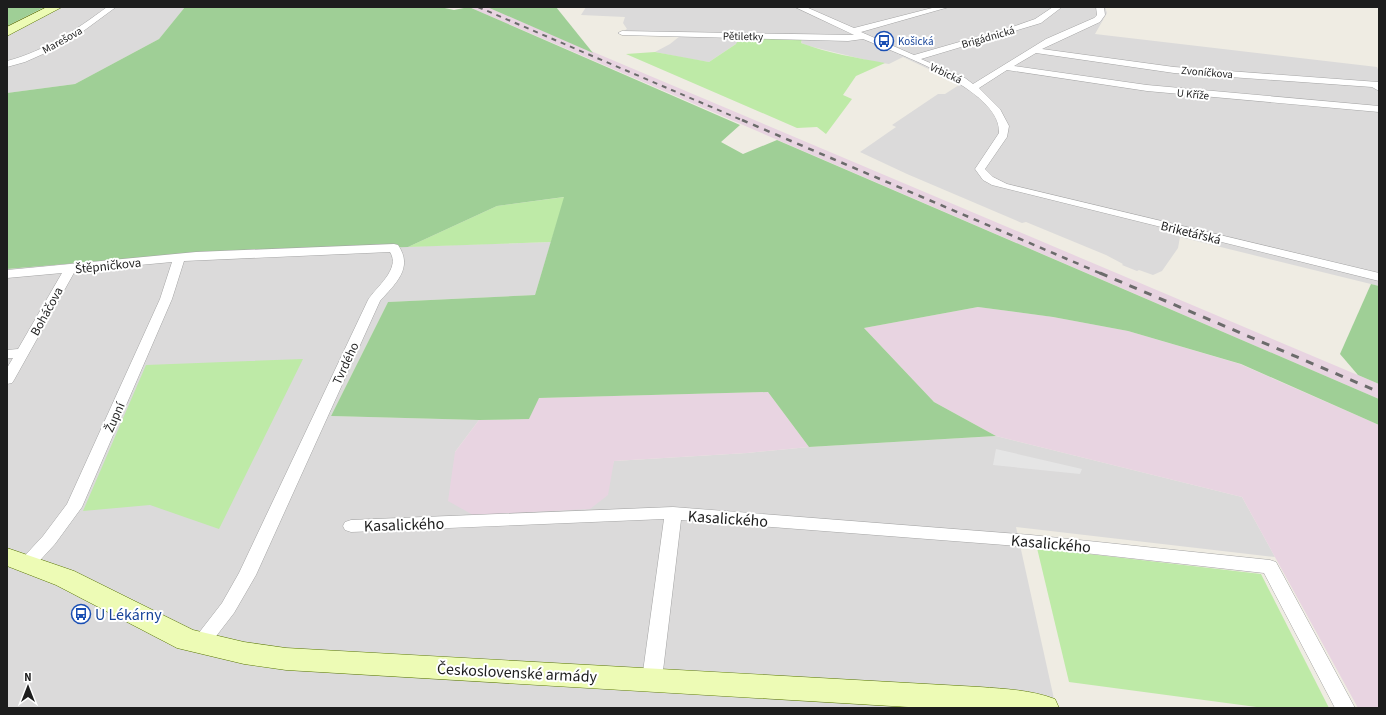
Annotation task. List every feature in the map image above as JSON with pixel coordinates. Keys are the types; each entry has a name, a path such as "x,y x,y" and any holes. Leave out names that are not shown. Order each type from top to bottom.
{"street":[{"path":"7,32 56,7"},
{"name":"Marešova","path":"7,64 32,56 67,39 112,7"},
{"name":"Vrbická","path":"799,7 914,58 974,87 993,107 1005,128 1004,134 987,155 980,169 983,175 1003,186"},
{"path":"853,31 945,7"},
{"name":"Brigádnická","path":"914,58 1038,21 1058,7"},
{"path":"974,87 1008,68 1034,50 1097,20 1101,15 1100,7"},
{"name":"Pětiletky","path":"622,33 848,38 863,36"},
{"name":"Zvoníčkova","path":"1034,50 1131,65 1375,84 1379,88"},
{"name":"U Kříže","path":"1008,68 1072,79 1157,90 1379,109"},
{"name":"Briketářská","path":"1003,186 1379,277"},
{"name":"Tvrdého","path":"200,644 228,608 247,575 374,300 396,273 399,258 398,252 394,248 209,255"},
{"name":"Štěpničkova","path":"7,274 209,255"},
{"name":"Župní","path":"17,560 49,540 74,508 166,299 179,258"},
{"name":"Boháčova","path":"7,380 70,269"},
{"path":"7,354 22,353"},
{"name":"Kasalického","path":"652,679 673,513"},
{"name":"Kasalického","path":"351,526 673,513 1031,541 1270,567 1345,708"},
{"name":"Československé armády","path":"17,560 65,578 174,634 200,644 244,654 286,658 987,700 1016,702 1045,708"}],"shaded area":[{"path":"45,7 185,7 159,39 75,84 7,93 7,26"},
{"path":"469,7 487,7 1379,384 1379,399"},
{"path":"586,7 1105,7 1107,13 1095,34 1377,67 1379,72 1379,286 1180,237 1178,248 1162,271 1153,275 1139,270 1137,271 1122,265 1123,264 1106,255 1026,222 1022,223 907,174 860,152 896,127 892,125 938,94 945,94 959,85 952,80 903,57 889,64 870,61 809,46 801,43 802,40 736,44 709,62 690,59 655,52 670,44 680,36 622,32 627,29 623,23 625,17 581,15"},
{"path":"551,242 535,295 388,302 331,416 479,420 455,452 612,466 614,461 747,453 809,447 996,436 1242,497 1275,557 1016,527 1056,708 7,708 7,269 185,254"},
{"path":"978,307 1053,317 1128,331 1240,364 1379,425 1379,708 1358,708 1242,497 996,436 934,402 864,328"},
{"path":"768,392 809,447 747,453 614,461 608,495 590,509 473,515 448,501 455,452 479,420 529,419 538,398"},
{"path":"996,449 1082,469 1080,474 993,465"}],"green space":[{"path":"7,7 45,7 7,26"},
{"path":"185,7 440,7 454,10 469,7 740,125 721,142 743,154 777,140 1379,399 1379,425 1241,364 1128,331 1053,317 978,307 864,328 934,402 996,436 809,447 768,392 539,398 529,419 479,420 331,416 388,302 535,295 564,197 497,206 408,247 185,254 7,269 7,93 75,84 159,39"},
{"path":"487,7 556,7 593,53"},
{"path":"740,37 802,39 801,43 822,50 885,63 856,76 843,95 852,99 826,134 817,127 797,128 626,54 655,52 709,62 736,44"},
{"path":"565,197 551,242 408,247 497,206"},
{"path":"1371,284 1379,286 1379,384 1358,375 1340,354"},
{"path":"303,359 219,529 150,505 83,511 146,365"},
{"path":"1037,548 1261,574 1329,708 1264,708 1069,682"}],"railway":[{"path":"478,7 744,121"},
{"path":"742,120 1102,274"},
{"path":"1100,273 1379,392"}],"place":[{"name":"Košická","path":"884,41"},
{"name":"U Lékárny","path":"81,614"}]}
